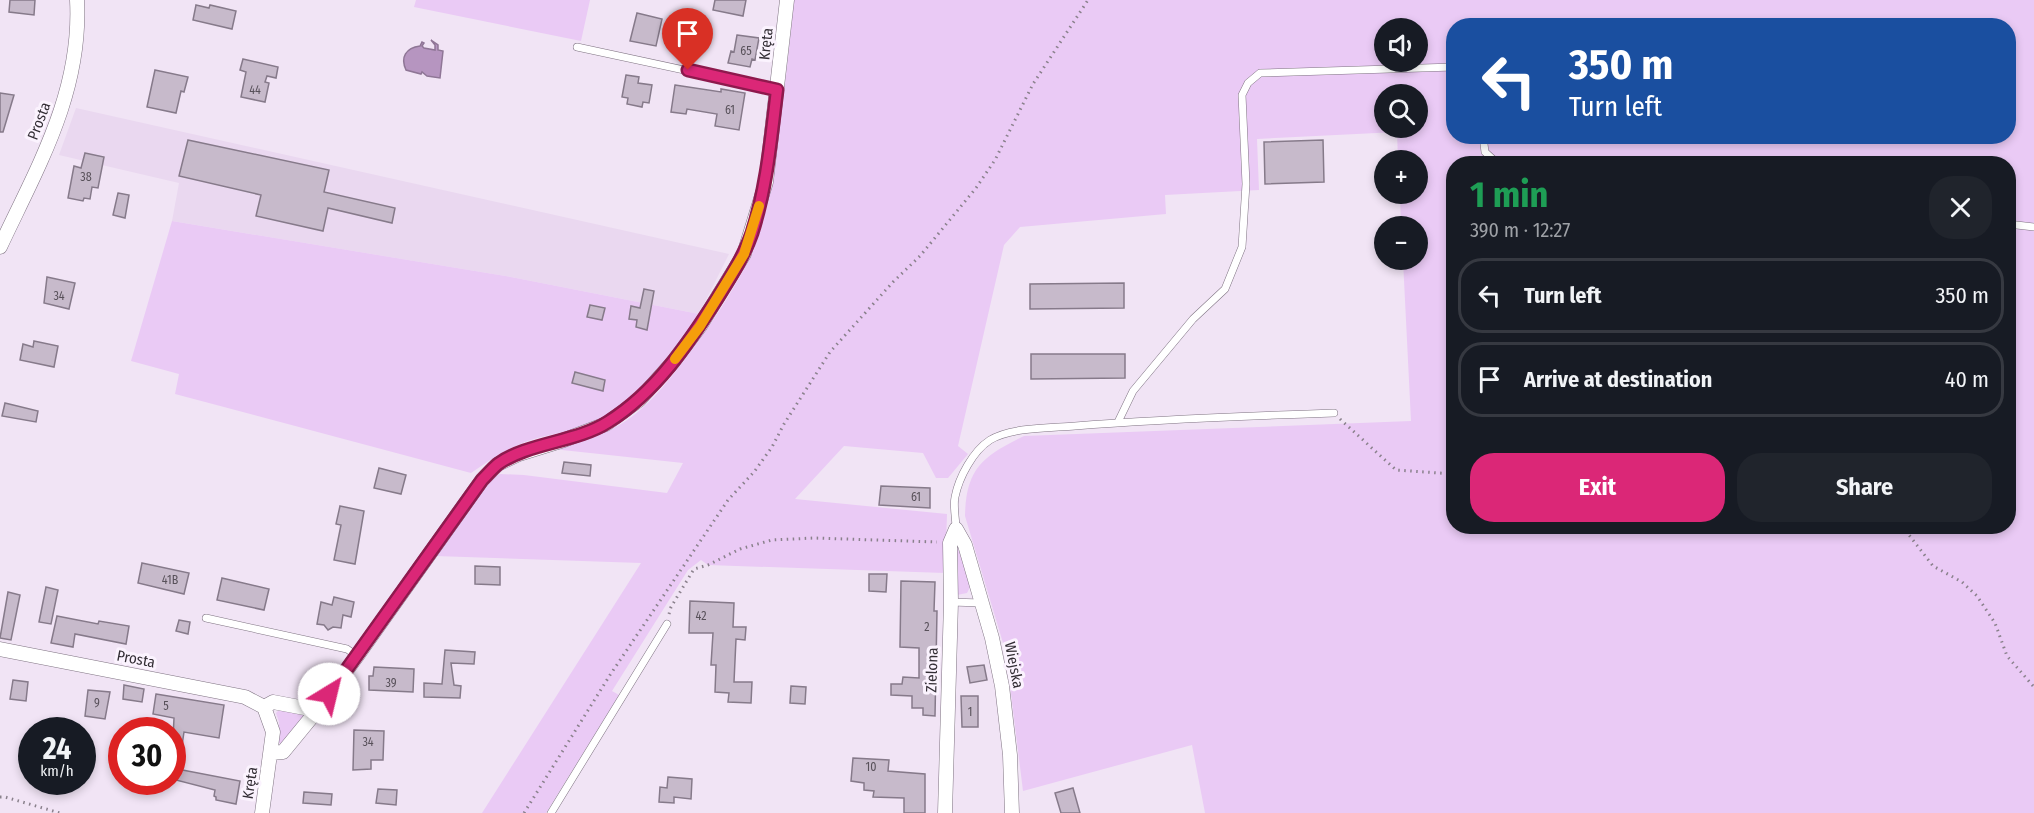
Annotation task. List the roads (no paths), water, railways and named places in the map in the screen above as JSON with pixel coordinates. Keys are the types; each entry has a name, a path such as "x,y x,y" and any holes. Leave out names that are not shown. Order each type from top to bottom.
{"street":[{"name":"Prosta","path":"0,247 56,127 71,80 79,25 77,0"},
{"name":"Kręta","path":"262,813 271,753 283,752 315,713 482,480 498,464 519,454 606,424 639,400 680,353 730,279 744,254 766,182 787,0"},
{"name":"Zielona","path":"945,813 951,543 956,529"},
{"name":"Wiejska","path":"956,529 965,545 992,638 1002,686 1010,755 1012,813"},
{"name":"Prosta","path":"0,649 245,697 264,706 273,702 310,709 315,713"},
{"path":"264,706 273,732 271,753"}],"lane":[{"path":"577,46 777,90"},
{"path":"1118,422 1133,391 1193,319 1225,290 1242,247 1246,184 1242,95 1248,83 1260,74 1446,67"},
{"path":"2016,225 2034,227"},
{"path":"956,529 955,498 974,455 990,440 1003,434 1118,422 1334,413"},
{"path":"951,602 981,603"},
{"path":"206,618 347,649 357,656"},
{"path":"551,813 667,624"}]}
